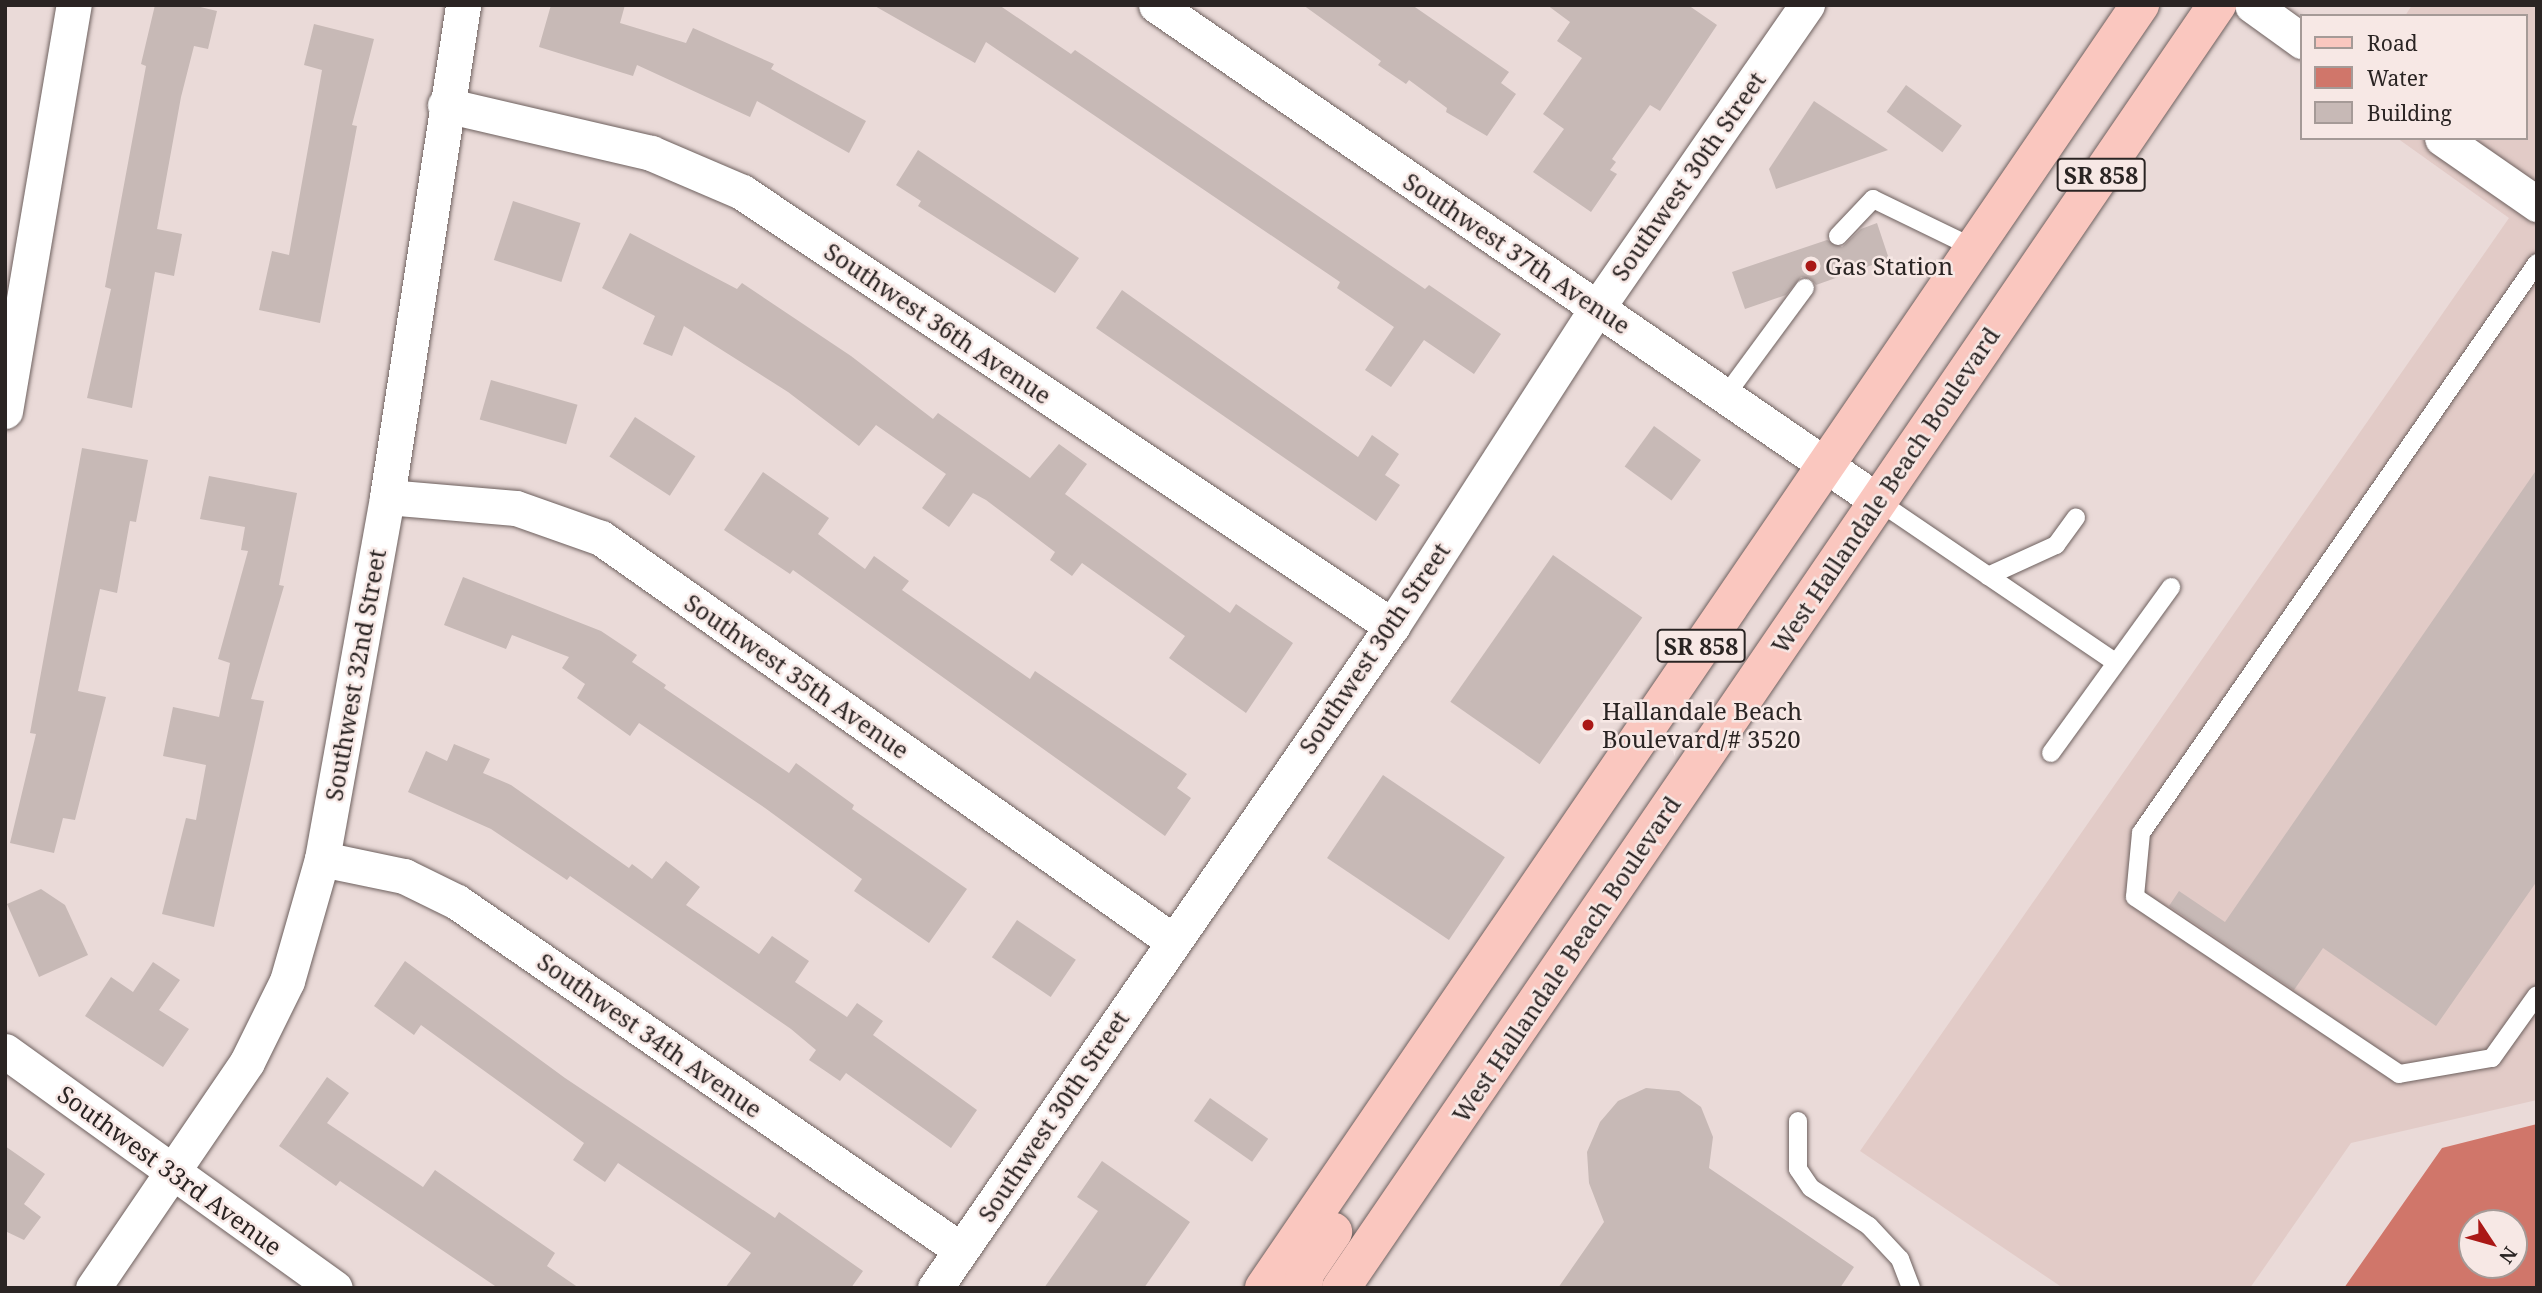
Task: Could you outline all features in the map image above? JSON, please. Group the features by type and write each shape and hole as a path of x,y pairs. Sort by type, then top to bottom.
{"main road":[{"name":"SR 858","path":"1264,1288 2140,5"},
{"name":"West Hallandale Beach Boulevard","path":"1341,1288 2217,5"},
{"path":"1303,1288 1305,1273 1432,1087 1446,1020"}],"street":[{"path":"5,411 74,5"},
{"name":"Southwest 32nd Street","path":"93,1288 247,1062 287,981 322,859 387,497 445,106 463,5"},
{"name":"Southwest 37th Avenue","path":"1156,5 1878,501"},
{"name":"Southwest 30th Street","path":"935,1288 1392,626 1597,308 1807,5"},
{"path":"2252,5 2300,40"},
{"name":"Southwest 36th Avenue","path":"445,106 651,153 742,192 1392,626"},
{"path":"2445,140 2537,204"},
{"name":"Southwest 35th Avenue","path":"387,497 516,508 601,538 1173,941"},
{"name":"Southwest 34th Avenue","path":"322,859 404,876 457,902 961,1250"},
{"name":"Southwest 33rd Avenue","path":"5,1051 170,1173 335,1288"}],"lane":[{"path":"1838,236 1873,199 1974,248"},
{"path":"2537,263 2141,833 2135,897 2399,1074 2492,1058 2537,995"},
{"path":"1726,395 1805,288"},
{"path":"1878,501 2115,662"},
{"path":"1988,576 2056,545 2076,517"},
{"path":"2051,753 2171,587"},
{"path":"1798,1121 1798,1169 1811,1188 1869,1226 1900,1259 1911,1288"}],"shaded area":[{"path":"2412,5 2537,5 2537,1100 2351,1143 2250,1288 2063,1288 1860,1151 2509,218 2400,140 2528,140 2528,14 2406,14"}],"water":[{"path":"2537,1124 2537,1288 2344,1288 2442,1148"}],"building":[{"path":"155,5 192,5 217,11 208,49 194,46 181,97 157,229 182,234 174,276 155,272 132,408 87,398 111,289 105,287 146,66 141,64"},
{"path":"551,5 625,5 620,23 686,43 693,28 774,64 771,69 866,121 849,153 757,101 750,117 637,65 633,76 539,47"},
{"path":"873,5 999,5 1071,54 1075,50 1425,289 1429,285 1501,334 1474,374 1424,340 1391,387 1365,370 1394,327 1337,288 1340,282 986,42 975,63"},
{"path":"1303,5 1412,5 1509,72 1501,83 1516,94 1487,136 1446,112 1447,108 1409,80 1406,84 1378,65 1381,61"},
{"path":"1547,5 1688,5 1717,25 1660,111 1650,105 1612,159 1616,162 1610,170 1617,174 1591,212 1533,172 1564,129 1543,114 1582,58 1557,41 1570,22"},
{"path":"314,24 374,39 352,125 357,126 320,323 259,310 272,251 289,255 322,70 304,65"},
{"path":"1906,85 1962,126 1942,152 1887,112"},
{"path":"1814,101 1888,150 1776,189 1769,169"},
{"path":"918,150 1079,258 1055,293 918,206 921,201 896,185"},
{"path":"513,201 581,223 561,282 494,260"},
{"name":"Gas Station","path":"1877,223 1889,259 1816,285 1811,279 1801,277 1786,295 1745,309 1732,272 1827,240 1842,247 1861,229"},
{"path":"630,233 737,289 742,283 851,356 933,419 938,413 1030,478 1059,444 1087,464 1065,494 1230,613 1236,604 1293,643 1246,713 1169,658 1185,636 1082,563 1072,576 1050,560 1055,552 986,500 973,493 949,527 922,508 946,474 876,425 859,446 788,392 684,326 672,356 643,344 655,316 602,288"},
{"path":"1122,290 1358,457 1372,435 1399,454 1385,475 1400,485 1376,521 1096,328"},
{"path":"491,380 578,405 566,444 480,419"},
{"path":"635,417 695,456 670,496 609,456"},
{"path":"1654,426 1701,460 1672,501 1625,466"},
{"path":"82,448 148,460 136,522 130,521 117,593 100,589 78,691 106,697 75,820 63,818 54,853 10,843 36,734 30,733"},
{"path":"2537,469 2537,881 2436,1026 2323,948 2294,990 2169,906 2179,891 2225,922"},
{"path":"763,472 829,518 818,534 865,569 874,556 909,581 902,590 1030,679 1035,671 1187,774 1177,788 1191,798 1165,836 793,570 790,574 724,530"},
{"path":"209,476 297,493 279,585 284,586 251,699 264,701 214,927 162,914 186,818 196,820 206,765 163,756 173,707 219,717 230,663 218,659 248,551 241,550 245,527 200,519"},
{"path":"1553,555 1642,618 1540,764 1450,702"},
{"path":"463,577 601,631 637,655 632,662 666,685 664,688 789,773 796,763 854,805 852,809 967,889 929,943 854,891 862,879 765,808 639,723 630,736 577,698 585,684 562,668 569,657 512,635 506,649 444,625"},
{"path":"454,744 490,759 483,773 511,785 629,868 632,864 652,879 666,861 700,887 686,905 759,954 772,936 809,961 795,982 847,1017 857,1003 883,1021 873,1035 977,1110 951,1148 846,1073 840,1081 809,1060 816,1050 791,1029 570,876 567,880 491,829 408,792 426,751 447,761"},
{"path":"1383,775 1505,857 1449,940 1327,858"},
{"path":"41,889 65,905 88,955 39,977 7,904"},
{"path":"1017,920 1076,960 1051,997 992,957"},
{"path":"405,961 565,1078 775,1218 779,1212 863,1271 851,1288 725,1288 751,1253 618,1163 605,1182 573,1160 584,1143 421,1025 414,1035 374,1006"},
{"path":"153,962 180,980 159,1010 189,1029 163,1067 85,1016 111,977 133,992"},
{"path":"327,1077 349,1093 327,1123 423,1187 435,1170 555,1253 547,1266 579,1288 498,1288 340,1181 336,1186 279,1146"},
{"path":"1646,1088 1679,1091 1701,1107 1713,1137 1709,1168 1854,1267 1840,1288 1558,1288 1604,1222 1589,1183 1587,1152 1600,1122 1618,1101"},
{"path":"1210,1098 1268,1139 1252,1162 1194,1121"},
{"path":"5,1146 45,1174 24,1204 41,1217 24,1240 5,1231"},
{"path":"1102,1161 1190,1222 1144,1288 1044,1288 1098,1211 1077,1197"}],"place":[{"name":"Gas Station","path":"1811,266"},
{"name":"Hallandale Beach Boulevard/# 3520","path":"1588,725"}]}
